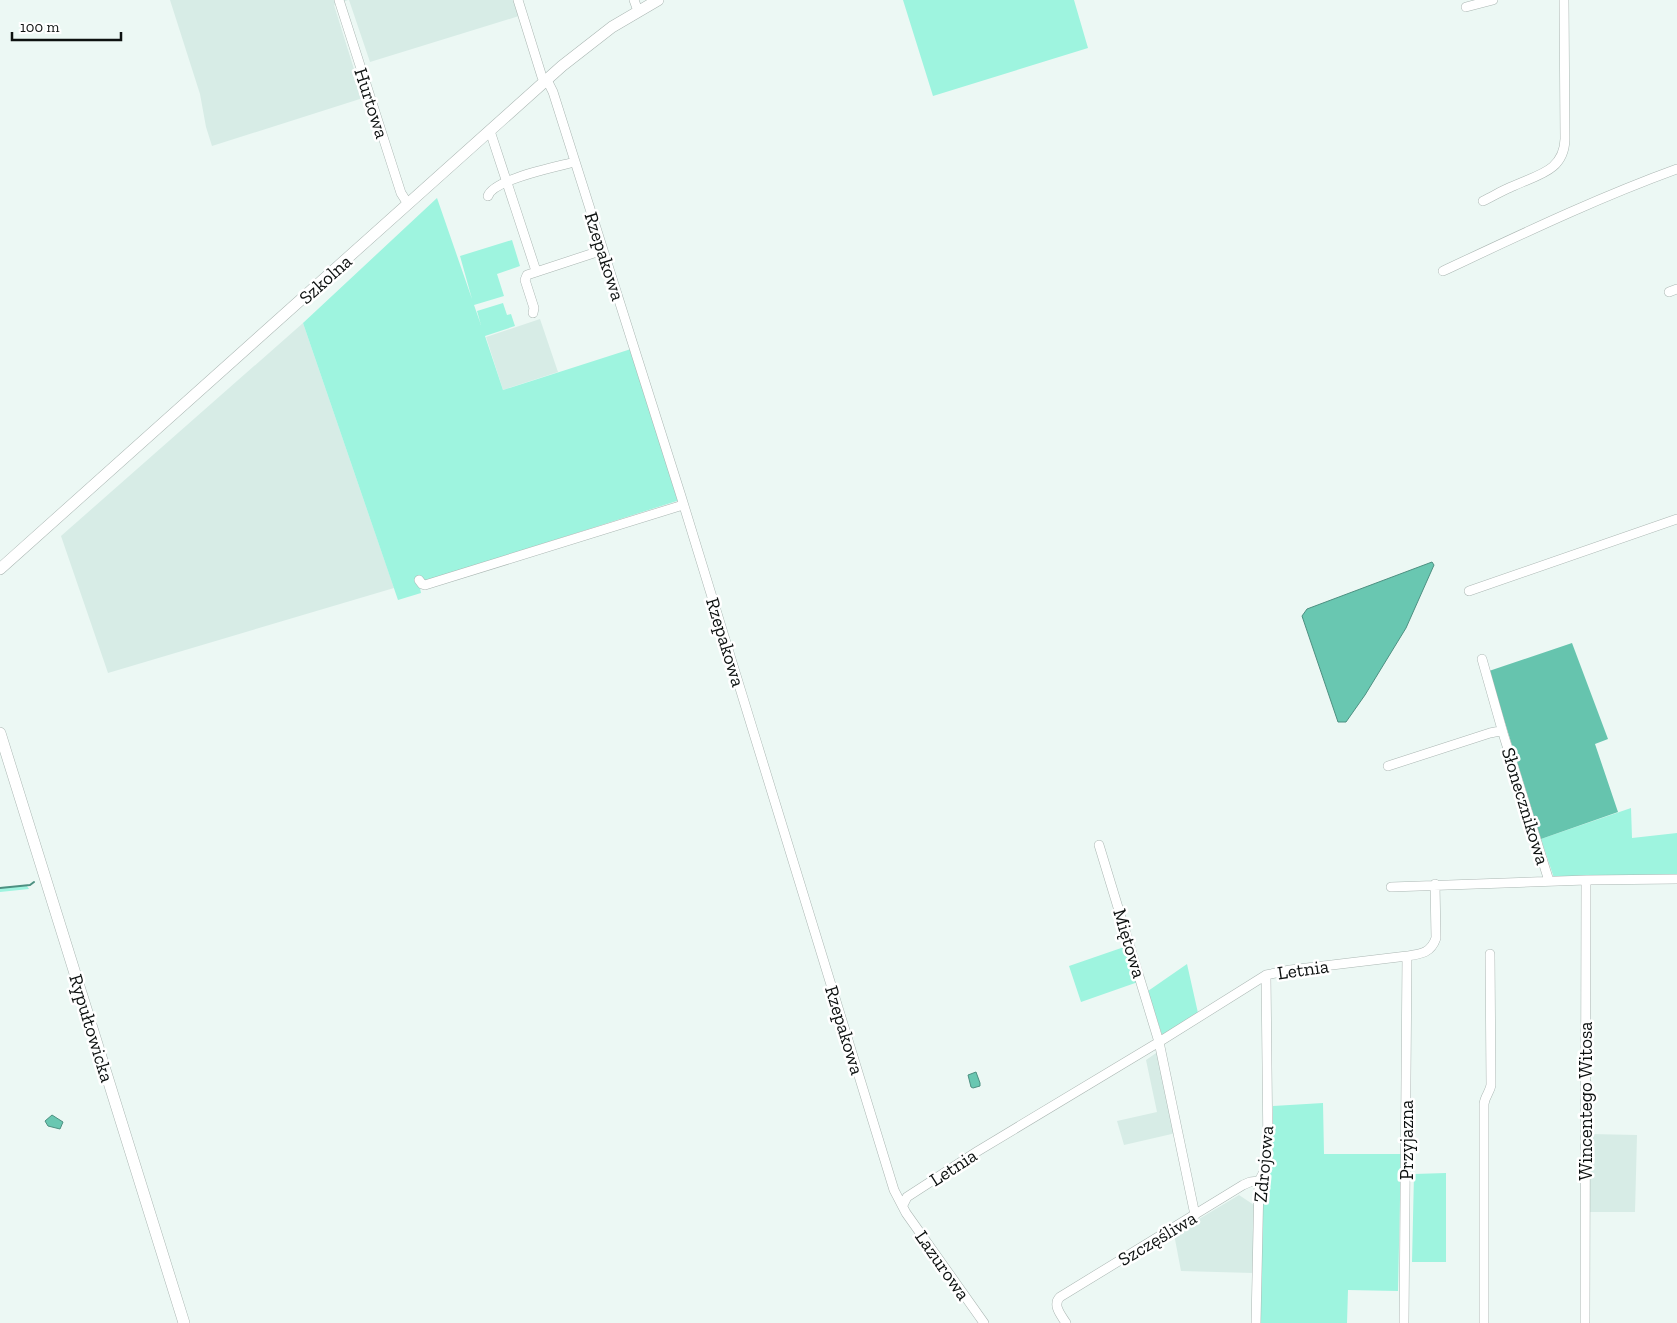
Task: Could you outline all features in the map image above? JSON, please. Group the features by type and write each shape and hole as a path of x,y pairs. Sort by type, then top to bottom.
{"street":[{"name":"Hurtowa","path":"339,0 401,193 408,204"},
{"name":"Rzepakowa","path":"518,0 542,77 549,84 553,92 683,505 894,1190 903,1205"},
{"name":"Szkolna","path":"0,569 545,81 636,6 658,0"},
{"path":"1466,6 1493,0"},
{"path":"1483,201 1553,168 1561,159 1565,139 1564,0"},
{"path":"490,131 536,271"},
{"path":"488,196 490,191 506,182 575,162"},
{"path":"1443,270 1635,184 1677,169"},
{"path":"533,313 534,308 525,277 527,275 603,250"},
{"path":"419,580 425,585 683,505"},
{"path":"1469,591 1677,519"},
{"path":"1482,659 1503,733"},
{"name":"Słonecznikowa","path":"1388,766 1490,733 1500,731 1503,733 1549,881"},
{"name":"Rypułtowicka","path":"0,733 184,1323"},
{"name":"Miętowa","path":"1099,845 1159,1042 1195,1215"},
{"path":"1391,887 1435,884 1677,879"},
{"name":"Wincentego Witosa","path":"1585,1323 1586,880"},
{"name":"Letnia","path":"903,1205 906,1197 978,1151 1266,975 1290,970 1426,952 1434,944 1436,938 1435,884"},
{"path":"1484,1323 1484,1104 1491,1085 1490,954"},
{"name":"Przyjazna","path":"1404,1323 1407,956"},
{"name":"Zdrojowa","path":"1256,1323 1259,1180 1266,1168 1268,1156 1266,975"},
{"name":"Szczęśliwa","path":"1066,1323 1056,1305 1057,1300 1066,1293 1243,1186 1259,1180"},
{"name":"Lazurowa","path":"903,1205 906,1213 984,1323"}],"shaded area":[{"path":"170,0 348,0 334,5 363,98 212,146 206,127 200,94"},
{"path":"349,0 514,0 519,16 370,62"},
{"path":"903,0 1074,0 1088,48 933,96"},
{"path":"437,198 472,299 460,256 512,240 520,266 497,274 504,296 474,305 481,325 477,311 503,303 507,315 511,314 515,326 485,336 503,390 631,349 680,500 419,583 421,593 398,600 303,323"},
{"path":"540,319 558,372 503,390 486,337"},
{"path":"303,323 394,588 108,673 61,536"},
{"path":"1432,562 1434,565 1406,628 1346,722 1338,722 1302,616 1307,609"},
{"path":"1572,643 1608,739 1595,744 1618,812 1541,839 1489,671"},
{"path":"1631,808 1632,838 1677,833 1677,875 1554,878 1541,839"},
{"path":"27,886 29,889 0,892 0,887"},
{"path":"1127,946 1138,982 1081,1002 1069,966"},
{"path":"1187,964 1198,1013 1162,1035 1148,991"},
{"path":"1159,1051 1176,1133 1124,1145 1117,1121 1157,1112 1146,1060"},
{"path":"976,1072 980,1086 973,1088 971,1087 968,1075"},
{"path":"1323,1103 1324,1154 1401,1154 1398,1291 1348,1290 1347,1323 1259,1323 1261,1214 1263,1186 1273,1166 1273,1106"},
{"path":"52,1115 63,1122 60,1129 48,1126 45,1121"},
{"path":"1590,1134 1637,1135 1635,1212 1590,1212"},
{"path":"1446,1173 1446,1262 1412,1262 1414,1174"},
{"path":"1239,1195 1254,1205 1253,1273 1181,1271 1174,1234"}],"waterway":[{"path":"0,888 30,885 34,882"}]}
